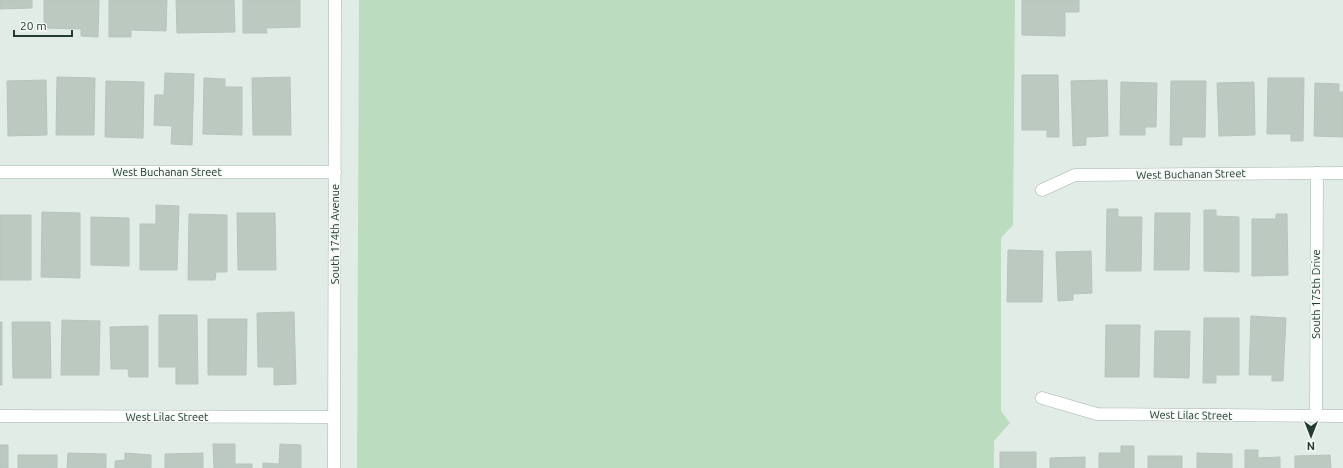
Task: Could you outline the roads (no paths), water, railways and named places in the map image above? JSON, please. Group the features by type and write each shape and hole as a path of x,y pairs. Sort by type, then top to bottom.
{"street":[{"name":"South 174th Avenue","path":"334,468 335,0"},
{"name":"West Buchanan Street","path":"0,172 335,172"},
{"name":"South 175th Drive","path":"1316,416 1317,173"},
{"name":"West Buchanan Street","path":"1042,190 1075,175 1343,173"},
{"name":"West Lilac Street","path":"1042,398 1097,414 1343,416"},
{"name":"West Lilac Street","path":"0,416 334,417"}]}
